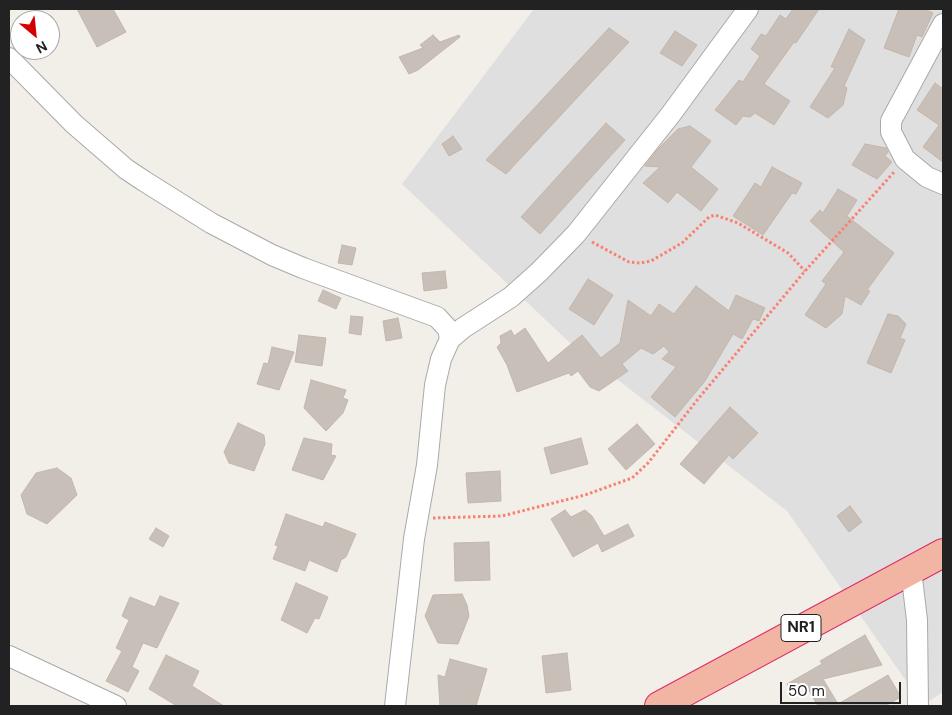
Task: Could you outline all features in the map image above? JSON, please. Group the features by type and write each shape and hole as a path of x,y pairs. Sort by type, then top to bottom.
{"highway":[{"name":"NR1","path":"659,706 943,553"}],"street":[{"path":"450,339 511,297 539,272 576,234 671,114 748,9"},
{"path":"943,24 891,121 891,132 905,159 927,178 943,184"},
{"path":"9,58 74,124 126,169 211,223 272,255 303,268 437,317 448,329 450,339 437,373 427,465 417,518 395,706"},
{"path":"911,570 917,620 918,706"},
{"path":"9,656 116,706"}],"path":[{"path":"417,518 502,516 585,495 632,478 648,464 698,399 805,271 879,192 905,159"},
{"path":"576,234 629,262 640,264 662,256 675,248 709,217 715,215 738,223 788,253 805,271"}],"shaded area":[{"path":"534,9 943,9 943,692 923,705 787,511 569,342 402,184"}],"building":[{"path":"77,9 113,9 126,32 97,47"},
{"path":"793,9 819,9 796,43 794,42 764,84 790,101 774,125 755,113 750,117 743,116 736,125 715,110 739,80 743,82 760,56 751,49 761,34 766,36 780,15 786,19"},
{"path":"899,9 924,9 933,13 922,37 917,35 909,57 884,48"},
{"path":"609,28 629,42 506,174 486,160"},
{"path":"849,29 865,40 844,86 847,88 843,105 828,118 810,107 835,68 831,67"},
{"path":"675,31 697,45 682,66 660,53"},
{"path":"433,35 440,42 459,35 460,37 418,70 409,74 399,57 423,48 420,45"},
{"path":"935,83 943,89 943,162 923,147 939,125 917,110"},
{"path":"606,123 625,140 540,234 521,217"},
{"path":"690,126 711,141 691,167 718,189 701,211 677,192 668,203 643,183 660,167 645,166 658,149 678,129"},
{"path":"453,136 462,149 449,156 442,144"},
{"path":"865,144 886,148 888,152 885,156 892,162 877,179 852,165"},
{"path":"772,167 802,183 796,194 792,193 763,235 733,216 755,183 761,187"},
{"path":"838,189 857,200 847,216 894,253 867,290 870,291 861,305 845,296 842,314 826,328 805,315 826,284 822,281 844,252 810,221 820,210 823,213"},
{"path":"342,245 356,248 352,265 338,263"},
{"path":"445,271 447,288 424,291 422,273"},
{"path":"588,279 613,295 594,325 569,309"},
{"path":"696,286 729,311 736,295 765,308 759,321 753,319 742,339 733,334 705,381 675,417 651,397 676,367 662,359 669,352 664,346 653,354 641,348 622,364 628,371 599,391 590,387 578,371 571,376 569,373 517,392 507,365 497,347 501,343 500,336 511,330 514,336 525,328 548,363 582,335 601,358 620,343 628,300 651,316 659,304 674,314"},
{"path":"323,290 341,298 336,309 318,301"},
{"path":"888,314 898,316 906,324 900,338 905,340 891,373 867,363"},
{"path":"351,316 363,317 361,335 349,333"},
{"path":"398,318 402,338 386,341 383,321"},
{"path":"299,335 326,338 322,366 295,362"},
{"path":"272,347 294,352 279,390 257,384 264,363 268,364"},
{"path":"311,380 346,390 343,398 348,400 343,413 326,431 304,408"},
{"path":"730,407 758,433 733,459 729,455 704,484 680,464"},
{"path":"238,423 264,435 265,444 254,471 229,463 224,452"},
{"path":"637,424 655,444 626,470 608,449"},
{"path":"304,438 332,444 331,455 336,456 323,480 292,470"},
{"path":"581,438 588,464 551,474 544,448"},
{"path":"57,468 71,478 77,495 47,524 27,514 21,495 36,473"},
{"path":"500,471 501,501 468,503 466,473"},
{"path":"850,506 862,522 849,532 837,516"},
{"path":"565,510 571,517 585,510 592,516 604,536 628,524 634,536 602,552 598,543 573,557 551,519"},
{"path":"286,514 323,527 325,522 356,534 346,557 341,560 337,572 309,560 305,571 273,559 278,546 275,545"},
{"path":"156,528 169,536 163,547 149,539"},
{"path":"489,542 490,580 455,581 454,543"},
{"path":"296,583 328,597 319,619 315,618 307,633 281,620"},
{"path":"462,594 469,616 458,644 438,643 425,616 433,595"},
{"path":"160,596 179,603 157,648 143,643 132,667 139,671 128,692 106,681 122,651 116,648 129,620 122,616 130,597 155,607"},
{"path":"865,635 882,665 823,679 838,704 888,675 901,697 885,706 818,706 805,684 789,687 787,684 822,664 820,661"},
{"path":"567,653 571,690 546,693 542,656"},
{"path":"166,655 199,671 192,686 224,706 177,706 149,689"},
{"path":"450,659 487,669 476,706 440,706 438,675 445,677"}]}
